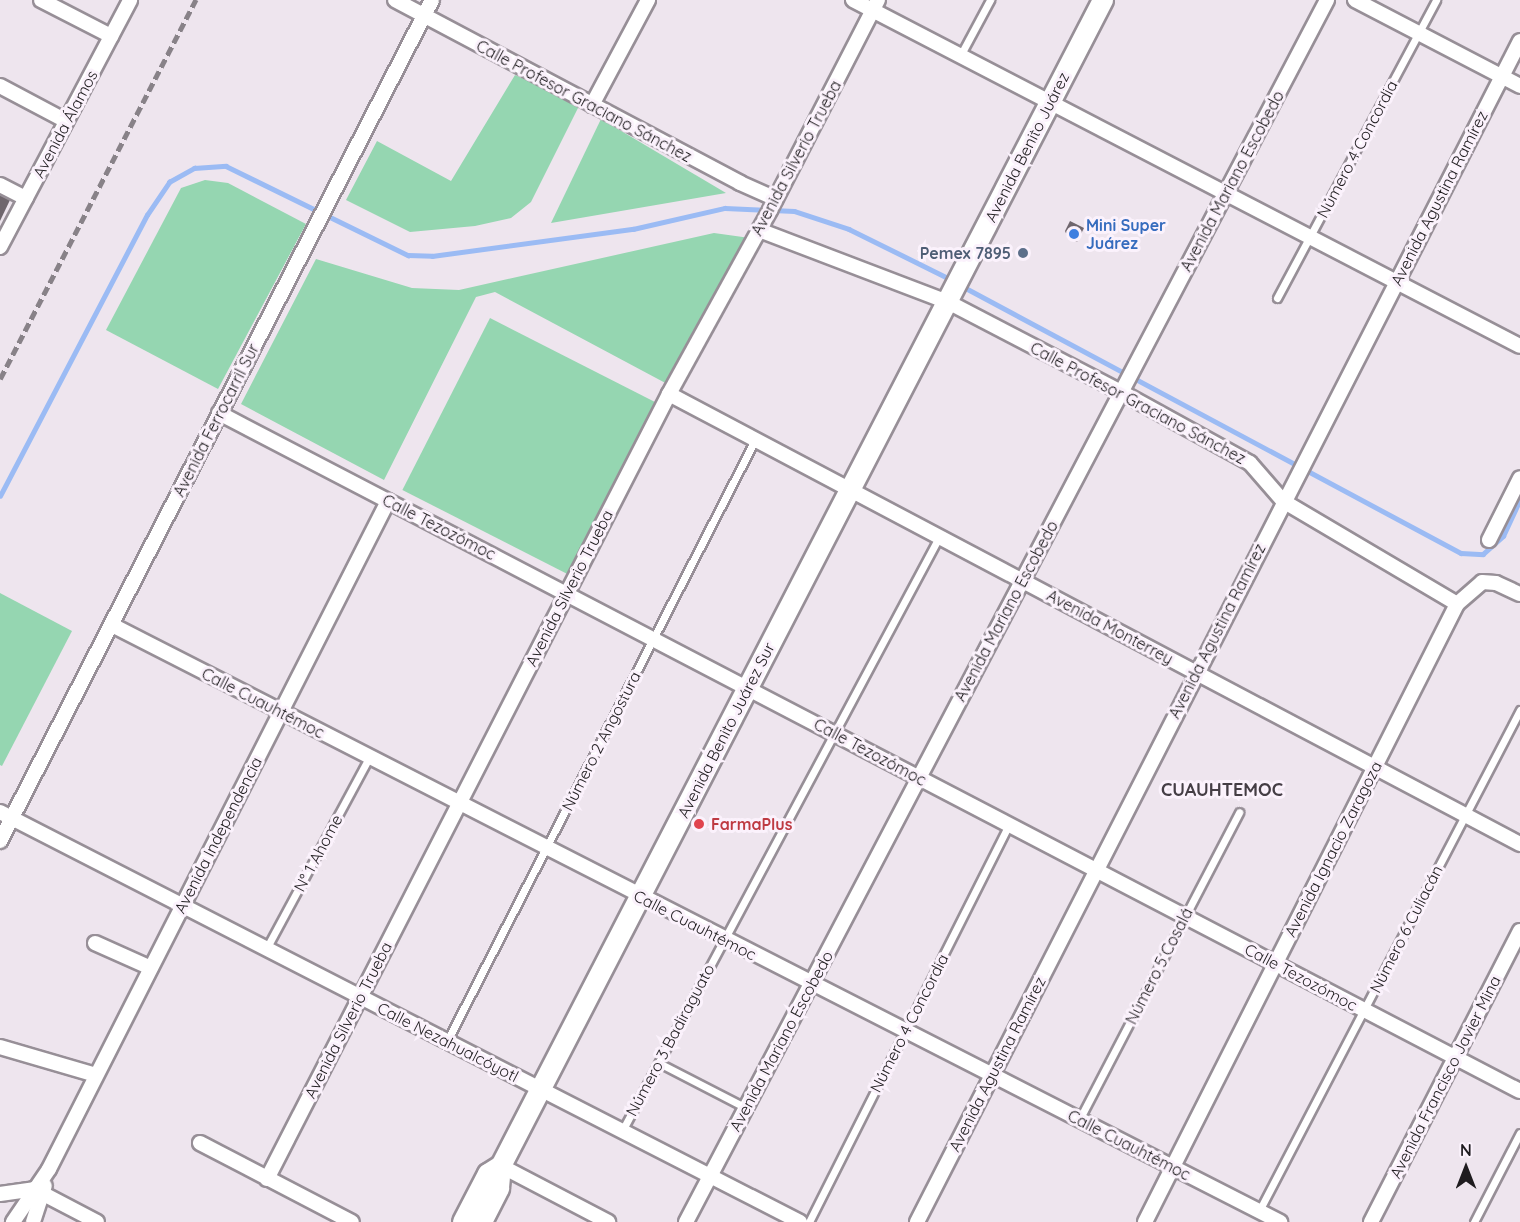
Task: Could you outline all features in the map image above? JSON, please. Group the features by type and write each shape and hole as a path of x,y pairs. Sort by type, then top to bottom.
{"street":[{"path":"41,0 111,36"},
{"name":"Avenida Álamos","path":"0,247 130,0"},
{"name":"Calle Profesor Graciano Sánchez","path":"394,0 776,199"},
{"name":"Avenida Ferrocarril Sur","path":"0,841 6,815 112,625 432,0"},
{"path":"592,105 648,0"},
{"path":"853,0 876,5 960,56 1520,346"},
{"name":"Avenida Benito Juárez","path":"950,298 1103,0"},
{"name":"Avenida Mariano Escobedo","path":"686,1222 1327,0"},
{"path":"1355,0 1520,86"},
{"name":"Avenida Silverio Trueba","path":"267,1179 669,394 776,199 876,5"},
{"name":"Avenida Agustina Ramírez","path":"917,1222 1285,495 1520,41"},
{"path":"0,86 66,121"},
{"path":"0,185 26,198"},
{"name":"Calle Profesor Graciano Sánchez","path":"759,230 950,298 1250,463 1285,495 1457,604"},
{"name":"Avenida Benito Juárez Sur","path":"501,1166 950,298"},
{"name":"Avenida Monterrey","path":"669,394 1520,844"},
{"name":"Calle Tezozómoc","path":"219,413 1520,1091"},
{"path":"1489,540 1520,478"},
{"name":"Avenida Independencia","path":"33,1222 39,1192 49,1169 388,501"},
{"path":"1457,604 1482,582 1496,583 1520,594"},
{"name":"Avenida Ignacio Zaragoza","path":"1144,1222 1457,604"},
{"name":"Calle Cuauhtémoc","path":"112,625 724,940 1280,1222"},
{"name":"Calle Nezahualcóyotl","path":"6,815 800,1222"},
{"name":"Avenida Francisco Javier Mina","path":"1371,1222 1520,931"},
{"path":"95,943 151,968"},
{"path":"0,1047 96,1076"},
{"path":"200,1143 352,1222"},
{"path":"463,1222 488,1174 501,1166"},
{"path":"482,1222 499,1188 501,1166"},
{"path":"501,1166 608,1222"},
{"path":"0,1194 39,1192 97,1222"},
{"name":"Avenida Independencia","path":"13,1222 39,1192"}],"lane":[{"path":"960,56 990,0"},
{"name":"Número 4 Concordia","path":"1277,298 1436,0"},
{"name":"Número 2 Angostura","path":"447,1041 755,440"},
{"name":"Número 3 Badiraguato","path":"622,1131 939,537"},
{"name":"Número 6 Culiacán","path":"1259,1212 1520,710"},
{"name":"N° 1 Ahome","path":"266,949 369,758"},
{"name":"Número 5 Cosalá","path":"1079,1120 1239,812"},
{"name":"Número 4 Concordia","path":"809,1222 1009,825"},
{"path":"658,1063 746,1108"},
{"path":"1474,1222 1520,1133"}],"green space":[{"path":"515,75 580,104 531,202 511,218 475,226 410,232 346,200 377,141 451,181"},
{"path":"601,119 726,193 551,223"},
{"path":"205,180 228,183 306,224 218,389 106,330 181,188"},
{"path":"714,233 757,239 671,386 495,292 476,297 384,480 241,404 316,259 412,288 459,290"},
{"path":"490,318 658,404 571,576 402,490"},
{"path":"0,593 72,631 2,766 0,765"}],"building":[{"path":"0,195 10,200 0,221"},
{"name":"Mini Super Juárez","path":"1070,221 1084,228 1077,242 1068,238 1065,231"}],"waterway":[{"path":"0,496 147,215 169,182 194,168 226,166 408,255 432,256 633,229 725,208 794,211 849,229 952,280"},
{"path":"962,286 1461,553 1483,554 1503,536 1520,500"}],"railway":[{"path":"0,379 196,0"}],"place":[{"name":"Mini Super Juárez","path":"1074,234"},
{"name":"Pemex 7895","path":"1023,253"},
{"name":"FarmaPlus","path":"699,824"}],"district":[{"name":"CUAUHTEMOC","path":"1222,790"}]}
